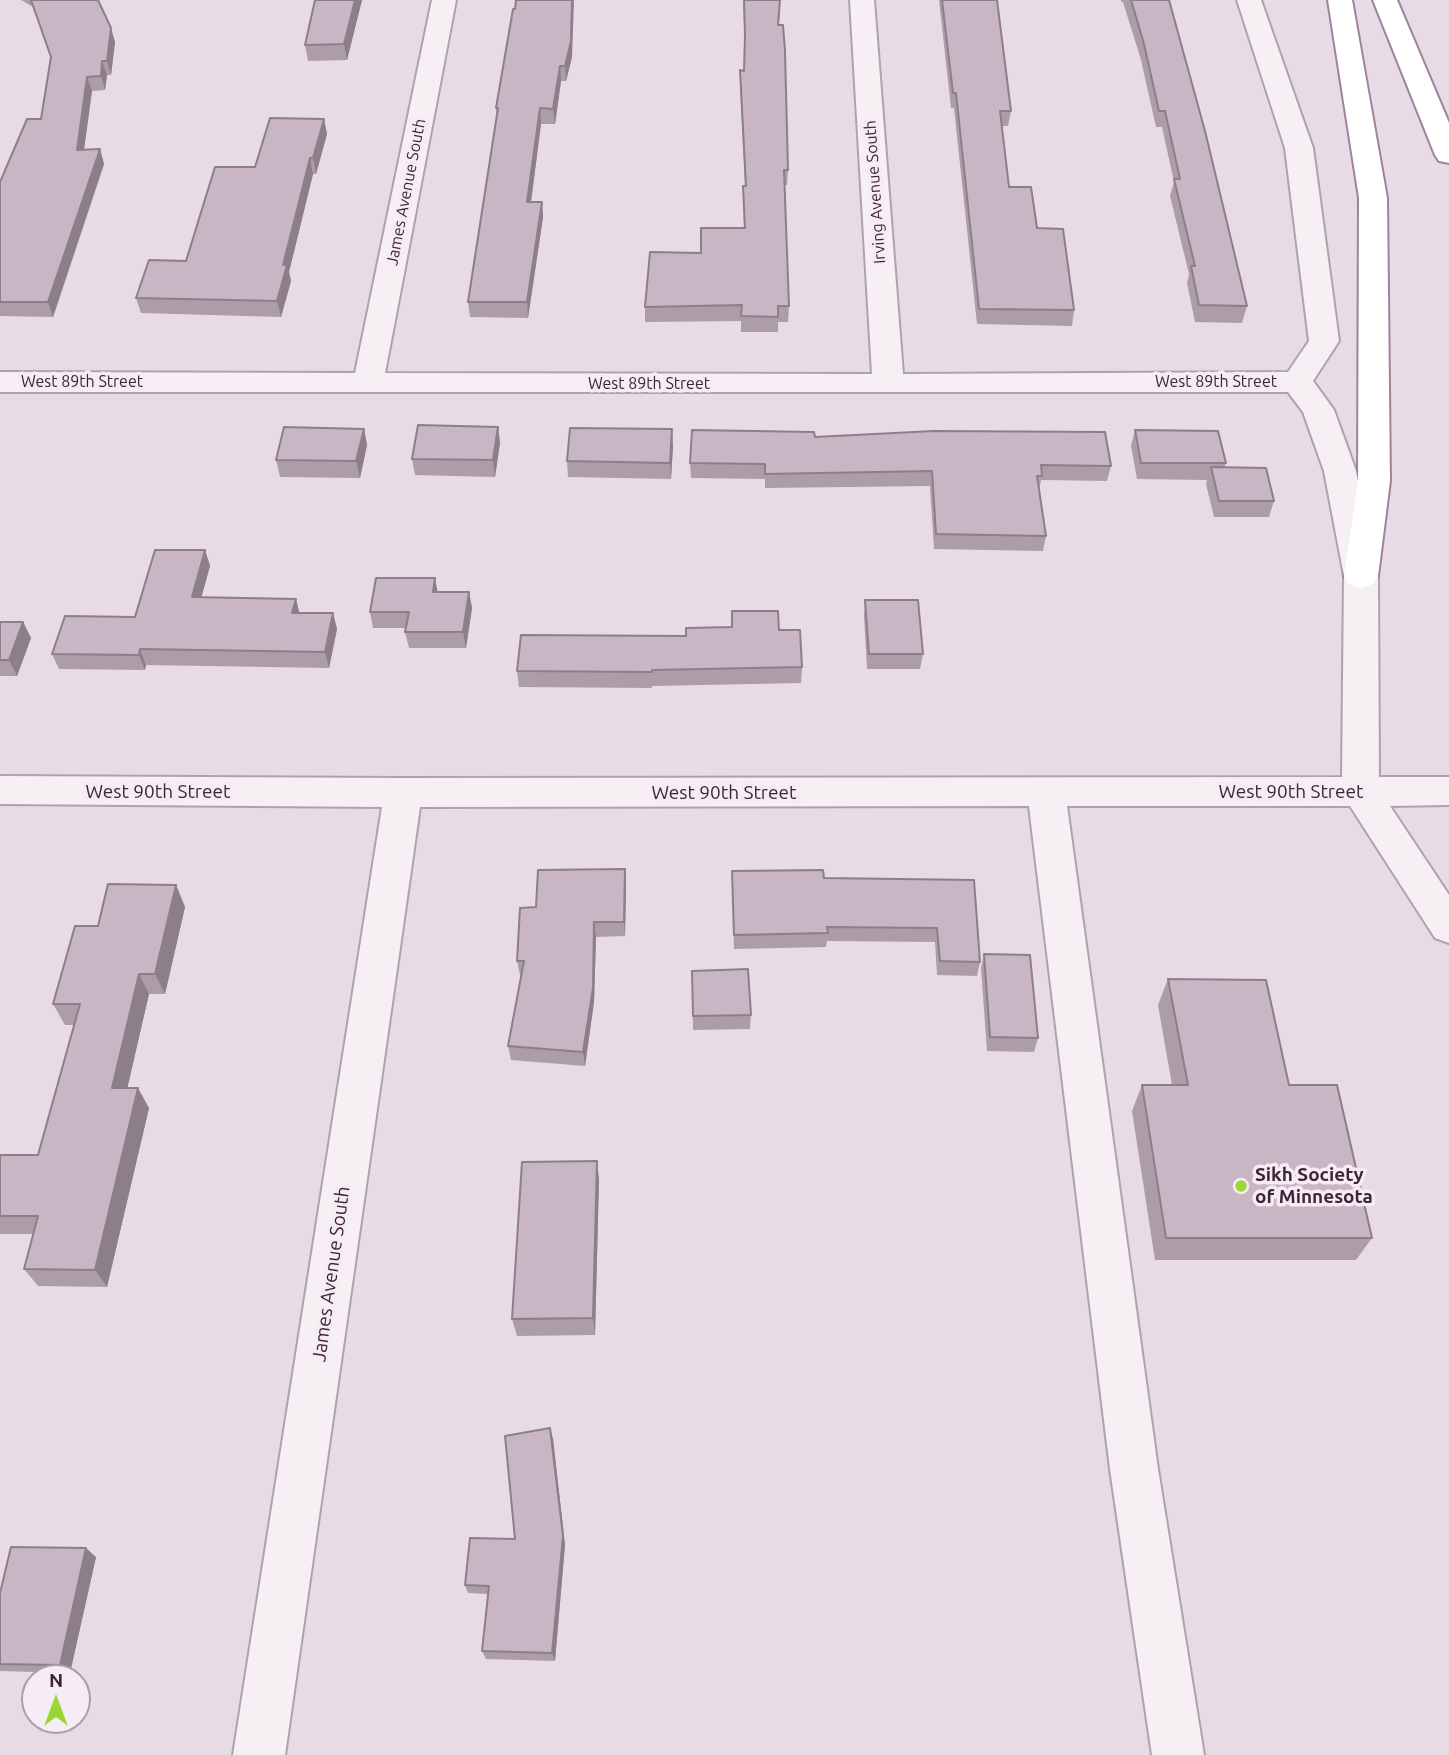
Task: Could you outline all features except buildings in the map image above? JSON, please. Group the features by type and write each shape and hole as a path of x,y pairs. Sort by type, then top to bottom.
{"highway":[{"path":"1340,0 1373,198 1374,481 1361,576"},
{"path":"1385,0 1449,155"}],"street":[{"name":"James Avenue South","path":"368,383 444,0"},
{"name":"Irving Avenue South","path":"862,0 888,384"},
{"path":"1248,0 1299,148 1324,341 1297,382 1318,410 1339,471 1361,576 1360,791 1449,927"},
{"name":"West 89th Street","path":"0,382 1297,382"},
{"name":"West 90th Street","path":"0,790 403,793 1449,791"},
{"path":"1046,792 1134,1469 1178,1755"},
{"name":"James Avenue South","path":"259,1755 403,793"}],"place":[{"name":"Sikh Society of Minnesota","path":"1241,1186"}]}
